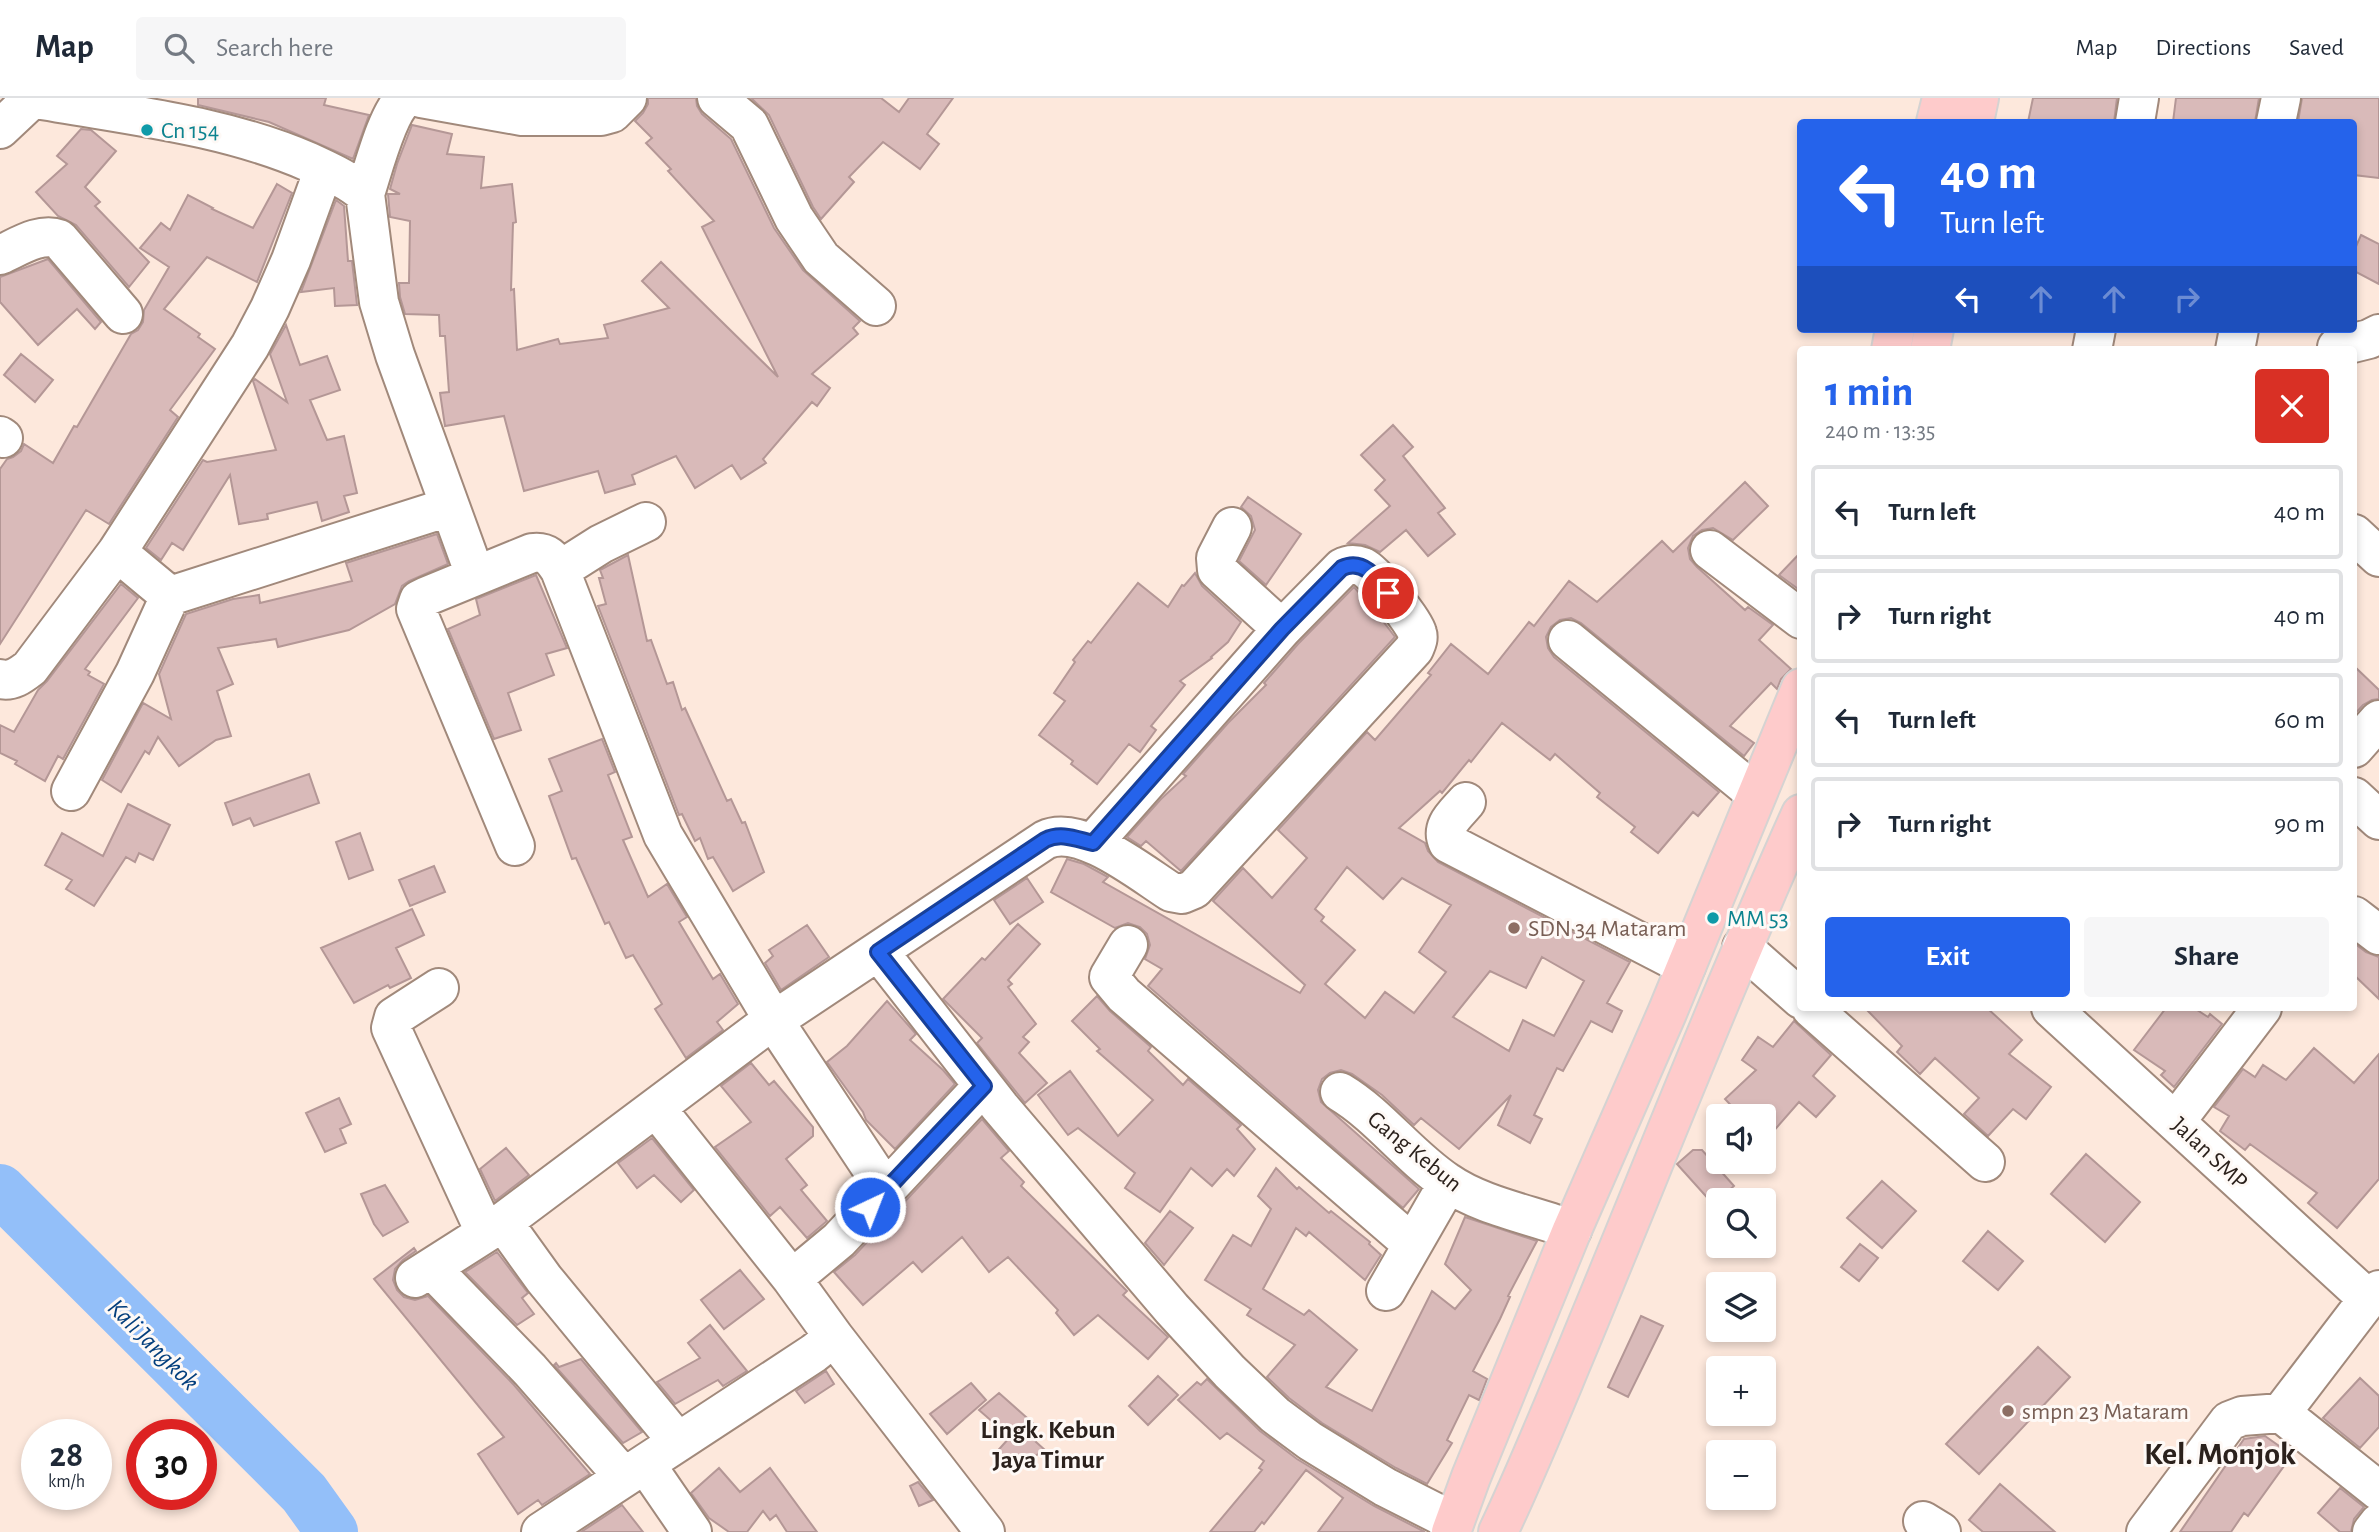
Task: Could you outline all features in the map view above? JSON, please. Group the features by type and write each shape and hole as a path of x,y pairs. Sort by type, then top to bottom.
{"main road":[{"path":"1937,119 1942,98"},
{"path":"1976,119 1979,98"},
{"path":"1453,1527 1573,1230 1797,697"},
{"path":"1498,1532 1526,1473 1618,1256 1742,947 1797,823"},
{"path":"1530,1335 1577,1348"}],"street":[{"path":"0,129 32,98 144,108 245,137 324,169 356,186 365,194"},
{"path":"405,98 398,103 390,120 365,194 379,302 395,355 475,575"},
{"path":"421,98 522,116 601,116 612,113 627,98"},
{"path":"717,98 749,125 793,218 821,258 876,306"},
{"path":"2136,119 2139,98"},
{"path":"2277,119 2281,98"},
{"path":"0,679 13,679 30,668 117,552 250,346 291,260 324,169"},
{"path":"0,255 37,239 59,239 123,314"},
{"path":"2341,346 2379,334"},
{"path":"71,791 135,673 170,596 449,507"},
{"path":"560,570 600,544 646,522"},
{"path":"1232,527 1216,558 1217,570 1282,629"},
{"path":"2357,537 2379,557"},
{"path":"1710,550 1797,616"},
{"path":"117,552 170,596"},
{"path":"514,846 416,609 419,600 537,552 550,556 560,570 663,835 774,1021 886,1190"},
{"path":"692,1532 634,1471 530,1370 423,1273 494,1227 774,1021 1053,836 1093,843 1171,892 1187,893 1411,654 1418,634 1376,577 1365,568 1355,565 1342,568 1282,629 1093,843"},
{"path":"1568,640 1756,794"},
{"path":"2357,745 2379,720"},
{"path":"2357,800 2379,820"},
{"path":"1466,802 1446,827 1444,835 1448,843 1686,966"},
{"path":"2357,918 2379,935"},
{"path":"1128,944 1109,977 1124,995 1411,1243"},
{"path":"1742,947 1797,995"},
{"path":"878,952 984,1086 1172,1309 1230,1372 1275,1415 1347,1465 1453,1527"},
{"path":"439,988 394,1017 391,1028 494,1227 544,1279 678,1442"},
{"path":"1814,1011 1985,1162"},
{"name":"Jalan SMP","path":"2054,1011 2374,1294"},
{"path":"2176,1121 2260,1011"},
{"path":"792,1279 839,1240 984,1086"},
{"name":"Gang Kebun","path":"1339,1092 1368,1113 1448,1183 1469,1195 1573,1230"},
{"path":"656,1108 792,1279 985,1532"},
{"path":"1386,1291 1411,1243 1448,1183"},
{"path":"2281,1413 2374,1294"},
{"path":"541,1532 814,1353 834,1337"},
{"path":"2146,1532 2230,1421 2242,1416 2281,1413 2379,1491"},
{"path":"2372,1532 2379,1523"}],"building":[{"path":"198,98 326,98 324,105 369,115 353,159 269,122 198,105"},
{"path":"648,98 696,98 702,114 731,139 774,228 803,270 860,321 853,328 858,334 812,374 830,388 817,406 812,402 763,459 766,463 741,479 732,465 695,488 676,456 632,475 635,484 605,493 598,471 524,491 504,416 445,426 440,393 449,392 445,336 440,336 439,315 405,314 400,297 399,283 409,283 410,221 390,217 388,194 400,194 390,189 397,164 412,125 452,134 447,154 484,157 481,188 512,184 516,222 513,223 511,290 514,289 517,350 558,339 560,344 608,338 604,325 669,308 642,281 661,262 778,377 702,227 714,221 668,171 671,169 646,143 652,138 635,121 643,113"},
{"path":"751,98 881,98 899,112 909,98 953,98 927,134 939,144 920,169 883,142 849,177 854,182 821,219 769,115"},
{"path":"2033,98 2117,98 2114,119 2029,119"},
{"path":"2176,98 2259,98 2256,119 2173,119"},
{"path":"2302,98 2379,98 2379,178 2357,175 2357,119 2298,119"},
{"path":"81,129 91,130 116,151 85,187 100,202 95,206 149,262 129,287 76,225 58,216 36,192 67,164 57,156"},
{"path":"277,184 292,193 257,282 207,257 164,309 200,334 198,337 215,349 170,410 178,417 109,524 86,510 0,644 0,469 7,459 21,451 24,444 53,463 131,334 138,330 143,322 144,310 169,267 140,248 161,223 170,230 188,195 253,228"},
{"path":"336,200 344,206 348,261 352,261 357,305 335,306 334,288 301,292"},
{"path":"2361,235 2379,244 2379,284 2357,273 2357,244"},
{"path":"48,259 101,322 95,329 77,309 38,345 0,302 0,277"},
{"path":"286,325 300,365 327,356 340,390 310,400 327,440 344,436 357,493 344,496 349,512 322,521 317,502 267,514 268,519 239,524 230,475 183,550 172,543 161,560 146,548 203,460 207,462 276,450 253,381 255,379 287,402 270,354"},
{"path":"21,354 53,380 35,402 4,375"},
{"path":"1393,425 1413,447 1403,456 1445,508 1438,513 1455,534 1428,556 1406,530 1380,552 1365,545 1348,543 1390,506 1375,490 1385,480 1361,455"},
{"path":"1745,482 1768,506 1733,540 1713,528 1702,530 1693,536 1688,548 1690,559 1745,610 1748,607 1773,625 1759,640 1791,669 1781,679 1777,689 1771,683 1730,726 1754,743 1744,756 1581,623 1571,618 1560,620 1551,627 1546,637 1548,648 1554,657 1719,792 1698,816 1693,812 1658,853 1631,832 1635,827 1597,797 1600,793 1555,754 1550,760 1502,723 1442,793 1440,791 1399,828 1425,843 1438,862 1630,962 1607,1003 1622,1011 1612,1032 1591,1021 1563,1071 1557,1068 1534,1115 1542,1119 1530,1143 1498,1125 1511,1095 1459,1149 1421,1118 1414,1125 1382,1095 1352,1074 1341,1070 1322,1079 1318,1090 1321,1102 1419,1189 1403,1208 1148,986 1162,969 1145,959 1150,945 1147,934 1140,927 1128,923 1115,928 1051,892 1067,859 1084,864 1108,877 1103,882 1300,993 1305,985 1213,901 1243,868 1272,898 1307,858 1278,830 1367,732 1375,740 1431,675 1428,673 1451,644 1488,674 1529,622 1534,626 1569,581 1597,602 1662,541 1673,552","holes":["1347,867 1383,899 1402,878 1451,905 1419,952 1446,972 1414,1013 1385,992 1365,1018 1325,984 1355,950 1321,921 1324,917 1315,909","1542,957 1584,981 1554,1036 1523,1020 1509,1051 1453,1017 1490,971 1526,988"]},
{"path":"1248,497 1301,534 1266,585 1239,561 1255,530 1251,516 1241,507"},
{"path":"437,534 448,564 409,581 402,586 395,604 349,630 278,647 276,639 218,648 233,684 217,691 231,736 216,740 179,766 158,737 149,754 145,751 121,792 102,780 143,703 171,719 159,674 186,614 233,599 259,595 260,603 352,581 346,563"},
{"path":"628,555 647,641 651,640 667,684 673,682 682,710 685,708 727,801 731,799 742,823 745,822 764,872 733,891 713,857 708,859 700,838 695,841 682,814 679,815 598,606 606,604 599,578 603,578 600,570"},
{"path":"1797,556 1797,588 1779,575"},
{"path":"1195,573 1202,586 1241,622 1228,642 1212,658 1180,681 1185,685 1151,726 1156,730 1140,752 1129,744 1097,784 1039,735 1065,701 1054,693 1075,662 1073,660 1088,641 1091,643 1138,583 1168,607 1182,585"},
{"path":"536,575 567,648 546,654 554,675 508,693 521,730 494,739 448,629 480,615 476,599"},
{"path":"121,584 138,598 85,669 90,672 88,675 104,684 63,759 58,756 45,781 15,764 17,761 0,753 0,725 14,732 38,690"},
{"path":"1354,587 1395,637 1181,871 1146,841 1141,846 1127,837 1186,776 1183,774 1266,685 1264,683 1298,644"},
{"path":"2357,669 2379,690 2379,699 2363,705 2357,712"},
{"path":"602,739 615,772 608,775 632,837 623,840 648,897 667,884 687,917 679,922 713,979 720,974 738,1004 717,1022 723,1030 686,1058 655,1009 662,1004 633,955 626,958 609,922 605,924 576,858 572,859 549,796 562,791 549,759"},
{"path":"309,774 319,803 254,826 250,818 233,825 225,803"},
{"path":"128,804 170,825 153,860 139,853 135,862 126,857 94,906 66,889 72,880 45,865 62,833 103,856"},
{"path":"360,833 373,870 349,879 336,842"},
{"path":"434,866 445,892 410,906 399,880"},
{"path":"1027,878 1043,902 1010,924 994,900"},
{"path":"412,909 424,935 396,948 411,978 390,988 388,985 354,1003 321,948"},
{"path":"1018,924 1040,944 1008,980 1012,984 1008,987 1036,1024 1023,1037 1029,1042 1019,1053 1047,1083 1025,1103 977,1043 982,1038 943,999 982,958 985,960"},
{"path":"807,925 829,957 781,990 765,963 773,956 769,950"},
{"path":"2357,945 2379,957 2379,999 2357,978"},
{"path":"1097,996 1151,1047 1148,1051 1183,1085 1188,1079 1241,1125 1237,1129 1255,1149 1234,1176 1227,1169 1212,1186 1191,1168 1160,1212 1125,1188 1135,1173 1078,1128 1068,1135 1038,1095 1070,1071 1118,1136 1153,1100 1097,1051 1100,1049 1072,1021"},
{"path":"887,1001 916,1034 910,1040 955,1084 895,1149 866,1120 827,1062 847,1046"},
{"path":"1868,1011 1990,1011 2022,1040 2009,1054 2051,1087 2026,1119 2013,1109 1988,1136 1964,1114 1979,1098 1935,1058 1920,1074 1897,1052 1902,1046"},
{"path":"2164,1011 2199,1011 2208,1017 2210,1014 2222,1024 2174,1087 2161,1075 2165,1071 2134,1050"},
{"path":"1794,1021 1831,1055 1813,1076 1835,1096 1816,1117 1799,1102 1776,1128 1776,1104 1730,1104 1725,1099 1756,1070 1742,1060 1758,1037 1773,1047"},
{"path":"2314,1048 2354,1083 2379,1054 2379,1179 2337,1228 2308,1203 2317,1193 2250,1144 2245,1150 2220,1131 2229,1116 2214,1107 2243,1069 2255,1077 2263,1065 2286,1080"},
{"path":"751,1063 769,1085 774,1081 813,1127 813,1136 786,1159 807,1185 801,1190 827,1221 807,1238 780,1207 770,1216 715,1147 751,1122 721,1086"},
{"path":"339,1098 351,1124 340,1129 346,1143 325,1152 306,1113"},
{"path":"982,1119 1009,1151 1001,1158 1024,1182 1021,1186 1127,1291 1123,1295 1168,1337 1148,1359 1098,1315 1074,1335 1056,1313 1058,1310 1008,1257 989,1272 962,1237 922,1272 913,1262 863,1305 834,1272 855,1255"},
{"path":"652,1138 694,1190 681,1202 654,1175 637,1188 618,1163"},
{"path":"506,1148 529,1175 495,1201 480,1169"},
{"path":"1693,1150 1702,1150 1706,1154 1706,1174 1723,1174 1734,1186 1706,1188 1706,1196 1677,1164"},
{"path":"2086,1154 2140,1202 2105,1242 2051,1194"},
{"path":"1276,1168 1297,1189 1299,1187 1329,1213 1331,1211 1370,1242 1381,1255 1365,1280 1309,1232 1306,1236 1296,1228 1263,1289 1304,1315 1309,1310 1357,1350 1326,1387 1372,1411 1432,1291 1455,1309 1471,1290 1445,1264 1465,1217 1537,1241 1473,1371 1487,1379 1479,1400 1469,1395 1447,1440 1452,1443 1427,1484 1322,1423 1289,1398 1267,1377 1295,1345 1247,1315 1251,1309 1205,1280 1233,1235 1251,1246 1271,1209 1258,1196"},
{"path":"1882,1181 1916,1211 1882,1248 1847,1218"},
{"path":"385,1185 408,1222 383,1236 374,1224 361,1194"},
{"path":"1170,1211 1193,1228 1164,1265 1145,1243"},
{"path":"1988,1231 2023,1261 1998,1290 1963,1261"},
{"path":"1860,1244 1878,1258 1859,1281 1841,1267"},
{"path":"414,1248 416,1251 395,1269 393,1280 397,1290 404,1297 415,1300 428,1296 514,1385 590,1474 542,1505 538,1500 518,1514 478,1454 504,1437 374,1279"},
{"path":"497,1252 528,1293 522,1298 534,1314 517,1325 465,1272"},
{"path":"740,1270 764,1299 724,1329 701,1300"},
{"path":"1641,1316 1663,1326 1628,1397 1608,1387"},
{"path":"710,1325 747,1371 723,1386 718,1380 675,1404 657,1382 700,1358 688,1343"},
{"name":"smpn 23 Mataram","path":"2038,1347 2070,1377 1979,1474 1946,1444"},
{"path":"581,1359 642,1432 623,1443 554,1365 556,1363 559,1367"},
{"path":"826,1371 834,1384 805,1403 796,1391"},
{"path":"1158,1376 1178,1395 1148,1425 1129,1406"},
{"path":"2360,1378 2379,1396 2379,1427 2360,1448 2323,1418"},
{"path":"1207,1379 1260,1431 1297,1459 1374,1506 1425,1532 1318,1532 1343,1498 1306,1470 1264,1524 1262,1522 1254,1532 1210,1532 1262,1470 1259,1468 1264,1461 1227,1433 1220,1439 1178,1400 1197,1382 1201,1385"},
{"path":"971,1383 986,1400 947,1434 930,1414"},
{"path":"999,1393 1034,1424 1026,1433 1046,1451 1006,1468 993,1456 1010,1437 979,1410"},
{"path":"2265,1436 2292,1455 2248,1516 2244,1513 2231,1532 2180,1532 2244,1439"},
{"path":"719,1468 740,1492 770,1468 817,1532 787,1532 776,1515 770,1520 763,1511 747,1532 729,1532 709,1518 691,1493"},
{"path":"918,1482 933,1500 919,1506 910,1486"},
{"name":"smpn 23 Mataram","path":"2000,1484 2055,1532 1983,1532 1969,1520"},
{"path":"2340,1488 2364,1507 2354,1519 2351,1532 2340,1532 2318,1513"},
{"path":"622,1505 643,1532 581,1532"}],"waterway":[{"name":"Kali Jangkok","path":"0,1190 304,1493 332,1532"}],"place":[{"name":"Cn 154","path":"147,130"},
{"name":"MM 53","path":"1713,918"},
{"name":"SDN 34 Mataram","path":"1514,928"},
{"name":"smpn 23 Mataram","path":"2008,1411"}],"district":[{"name":"Lingk. Kebun Jaya Timur","path":"1048,1444"},
{"name":"Kel. Monjok","path":"2220,1453"}],"route":[{"path":"870,1207 984,1086 878,952 1045,840 1053,836 1064,836 1093,843 1282,629 1342,568 1348,565 1365,568 1388,593"}]}
